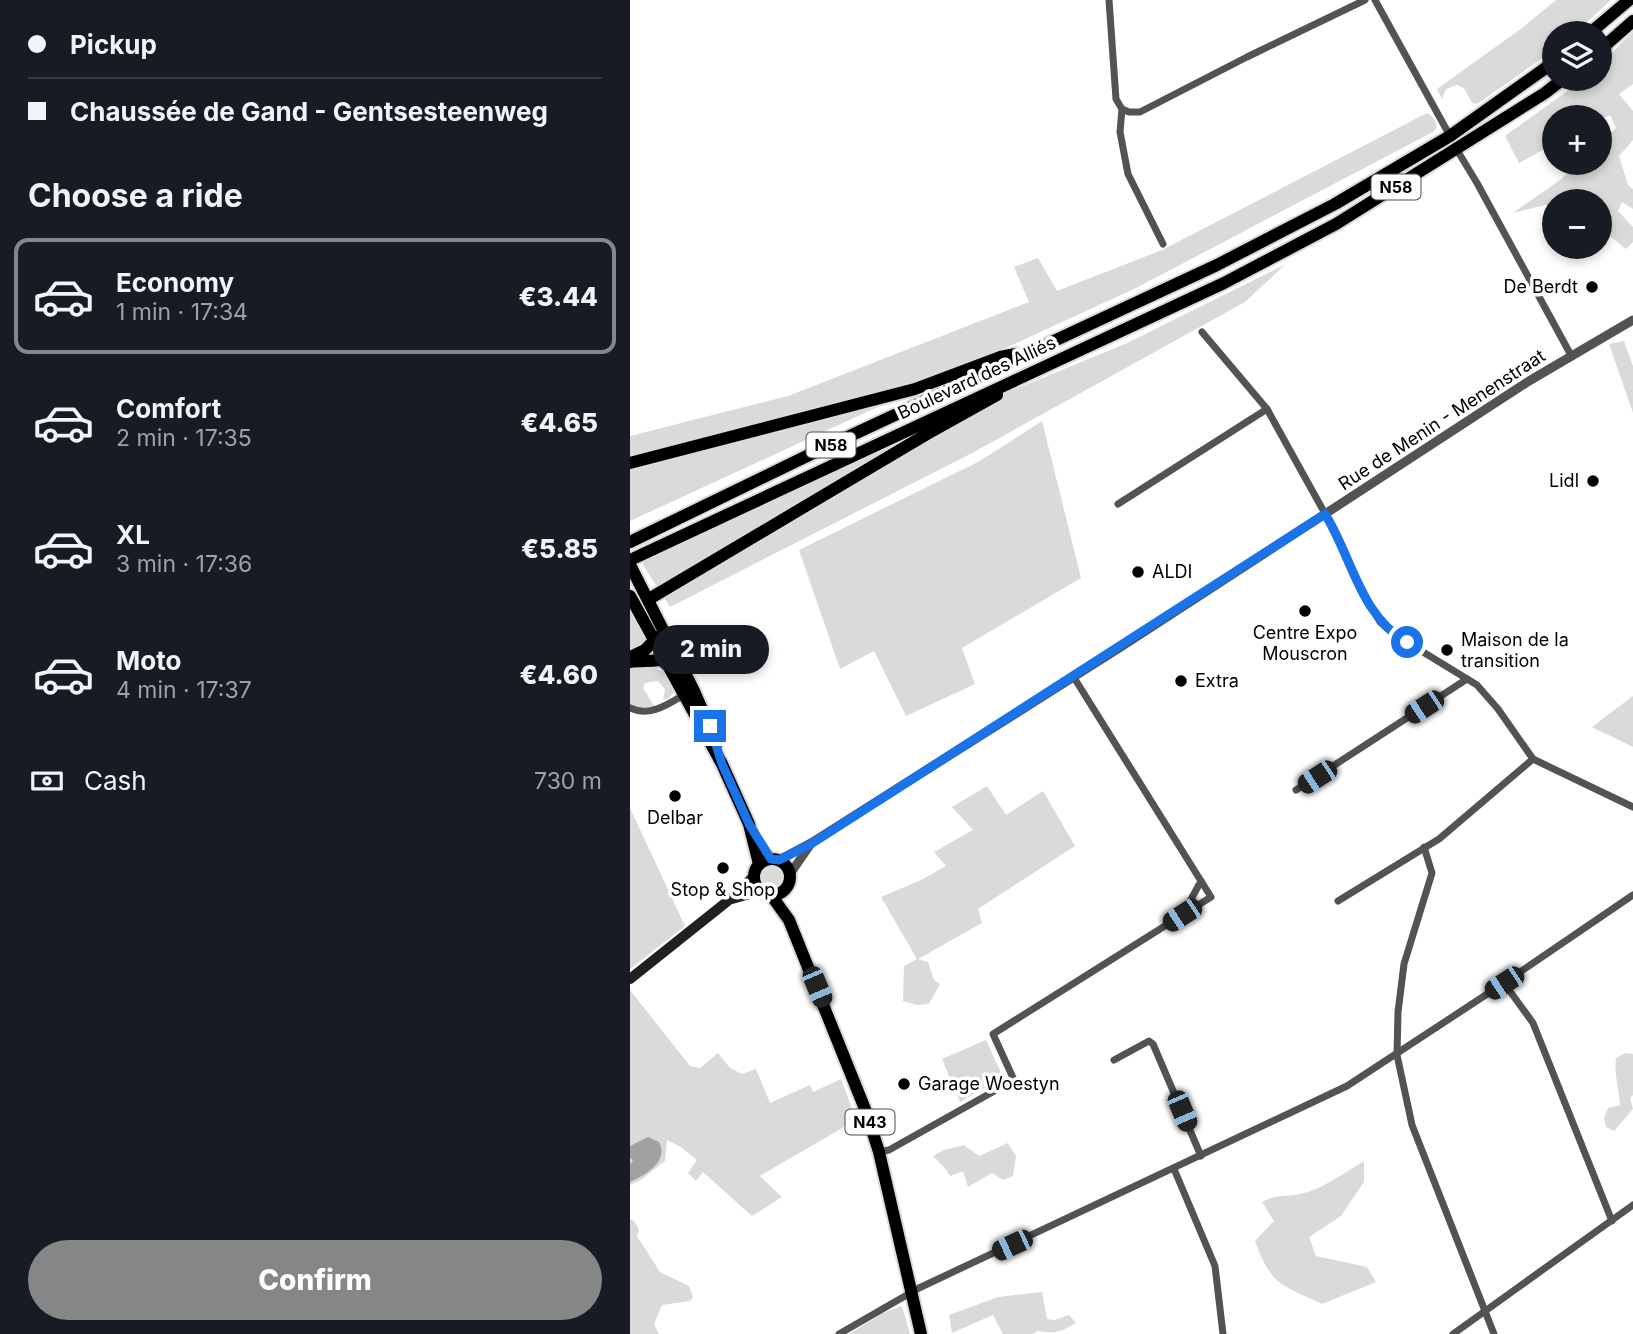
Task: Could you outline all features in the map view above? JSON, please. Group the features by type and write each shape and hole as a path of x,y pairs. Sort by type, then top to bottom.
{"main road":[{"path":"1604,21 1629,0"},
{"path":"1612,39 1633,21"},
{"name":"N58","path":"1450,136 1542,71"},
{"name":"N58","path":"1457,150 1548,91"},
{"name":"Boulevard des Alliés","path":"630,542 809,455 1202,272 1335,204 1450,136"},
{"name":"Boulevard des Alliés","path":"630,562 1224,283 1336,225 1457,150"},
{"name":"N58","path":"630,463 915,389 1000,357 1034,351"},
{"name":"N58","path":"637,595 986,403 1029,373"},
{"name":"N43","path":"630,562 637,595 655,642 663,659 688,692"},
{"name":"N43","path":"637,595 659,622 688,692 717,743 722,764 766,865"},
{"path":"630,659 655,642 659,622"},
{"path":"630,659 663,659"},
{"name":"N43","path":"789,920 788,880 784,863 766,865 754,882 789,920 854,1077 879,1152 921,1334"},
{"path":"630,979 729,900 766,865"},
{"path":"729,900 783,891 788,880"}],"street":[{"path":"1109,0 1116,99 1122,109 1129,112 1140,112 1365,0"},
{"path":"1375,0 1450,136"},
{"path":"1122,109 1120,132 1128,174 1163,244"},
{"path":"1457,150 1572,356"},
{"name":"Rue de Menin - Menenstraat","path":"766,865 811,844 1529,382 1633,320"},
{"path":"1202,332 1268,409 1380,622 1392,633 1477,685 1498,709 1533,759 1632,805"},
{"path":"1118,504 1268,409"},
{"path":"879,1152 889,1150 1014,1080 993,1034 1211,897 1073,676"},
{"path":"1296,790 1467,679"},
{"path":"630,708 640,712 652,711 688,692"},
{"path":"1338,901 1439,839 1533,759"},
{"name":"Rue de Menin - Menenstraat","path":"788,880 811,844"},
{"path":"1424,847 1433,873 1404,964 1398,1012 1397,1055 1412,1125 1494,1334"},
{"path":"1182,915 1201,881"},
{"path":"839,1334 910,1293 1347,1086 1633,895"},
{"path":"1504,983 1533,1023 1612,1221"},
{"path":"1114,1060 1149,1041 1153,1044 1201,1156"},
{"path":"1174,1169 1215,1266 1223,1334"},
{"path":"1453,1334 1633,1205"}],"shaded area":[{"path":"1556,0 1611,0 1588,21 1542,21 1542,58 1477,104 1472,103 1464,88 1457,85 1446,89 1442,99 1437,89"},
{"path":"1633,32 1633,84 1619,94 1633,111 1633,140 1619,156 1628,185 1633,189 1633,209 1622,202 1618,211 1633,227 1633,242 1626,249 1612,238 1612,189 1547,189 1566,175 1612,175 1612,132 1616,128 1612,119 1612,105 1548,105 1567,91 1612,91 1612,52"},
{"path":"1542,109 1542,151 1519,163 1505,136"},
{"path":"1427,113 1436,123 1436,129 1431,133 1136,288 630,521 630,436 788,396 1029,302 1014,267 1038,258 1057,291 1162,250"},
{"path":"1542,193 1542,206 1513,213"},
{"path":"1286,264 1245,302 974,452 670,607 645,568 640,555 818,470 1125,344"},
{"path":"1624,341 1633,366 1633,413 1609,344"},
{"path":"1042,421 1081,578 962,648 975,684 906,716 874,651 840,669 799,550 980,461"},
{"path":"630,608 646,642 630,650"},
{"path":"649,666 662,671 674,692 663,700 665,689 658,681 645,683 643,688 654,706 638,708 630,705 630,669"},
{"path":"1633,696 1633,747 1592,727"},
{"path":"987,786 1006,815 1043,791 1075,846 978,909 982,923 918,959 928,962 934,980 940,984 929,1004 917,1005 903,1001 904,966 917,959 881,897 946,866 934,852 973,830 952,807"},
{"path":"630,808 685,926 630,969"},
{"path":"768,867 776,867 782,877 776,887 768,887 762,881 762,873"},
{"path":"630,990 690,1066 700,1068 718,1053 730,1068 742,1074 756,1069 770,1103 810,1085 813,1092 841,1079 856,1120 760,1176 782,1197 752,1216 703,1172 696,1181 688,1173 697,1160 667,1140 665,1161 630,1185"},
{"path":"986,1040 1003,1077 960,1102 942,1059"},
{"path":"1625,1053 1633,1054 1633,1095 1630,1098 1633,1109 1614,1131 1606,1127 1604,1118 1608,1108 1620,1105 1616,1058"},
{"path":"648,1137 659,1142 661,1155 649,1171 630,1182 630,1165 633,1160 630,1158 630,1146"},
{"path":"1008,1143 1016,1156 1013,1176 1003,1180 992,1173 968,1187 963,1171 950,1176 933,1156 964,1145 979,1156"},
{"path":"1364,1161 1364,1182 1341,1216 1309,1237 1316,1256 1367,1267 1376,1282 1322,1304 1287,1287 1273,1276 1267,1267 1255,1241 1274,1221 1262,1202 1317,1188"},
{"path":"630,1219 634,1221 639,1230 637,1236 660,1272 689,1286 693,1297 690,1301 662,1305 654,1324 659,1334 630,1334"},
{"path":"1042,1292 1047,1319 1054,1320 1069,1315 1076,1323 1054,1332 1003,1334 993,1315 952,1333 949,1315 998,1297"},
{"path":"902,1306 910,1334 849,1334 883,1313"}],"place":[{"name":"De Berdt","path":"1592,287"},
{"name":"Lidl","path":"1593,481"},
{"name":"ALDI","path":"1138,572"},
{"name":"Centre Expo Mouscron","path":"1305,611"},
{"name":"Maison de la transition","path":"1447,650"},
{"name":"Extra","path":"1181,681"},
{"name":"Delbar","path":"675,796"},
{"name":"Stop & Shop","path":"723,868"},
{"name":"Garage Woestyn","path":"904,1084"}],"route":[{"path":"710,726 722,764 749,824 771,859 779,860 811,844 1325,514 1380,622 1407,642"}]}
